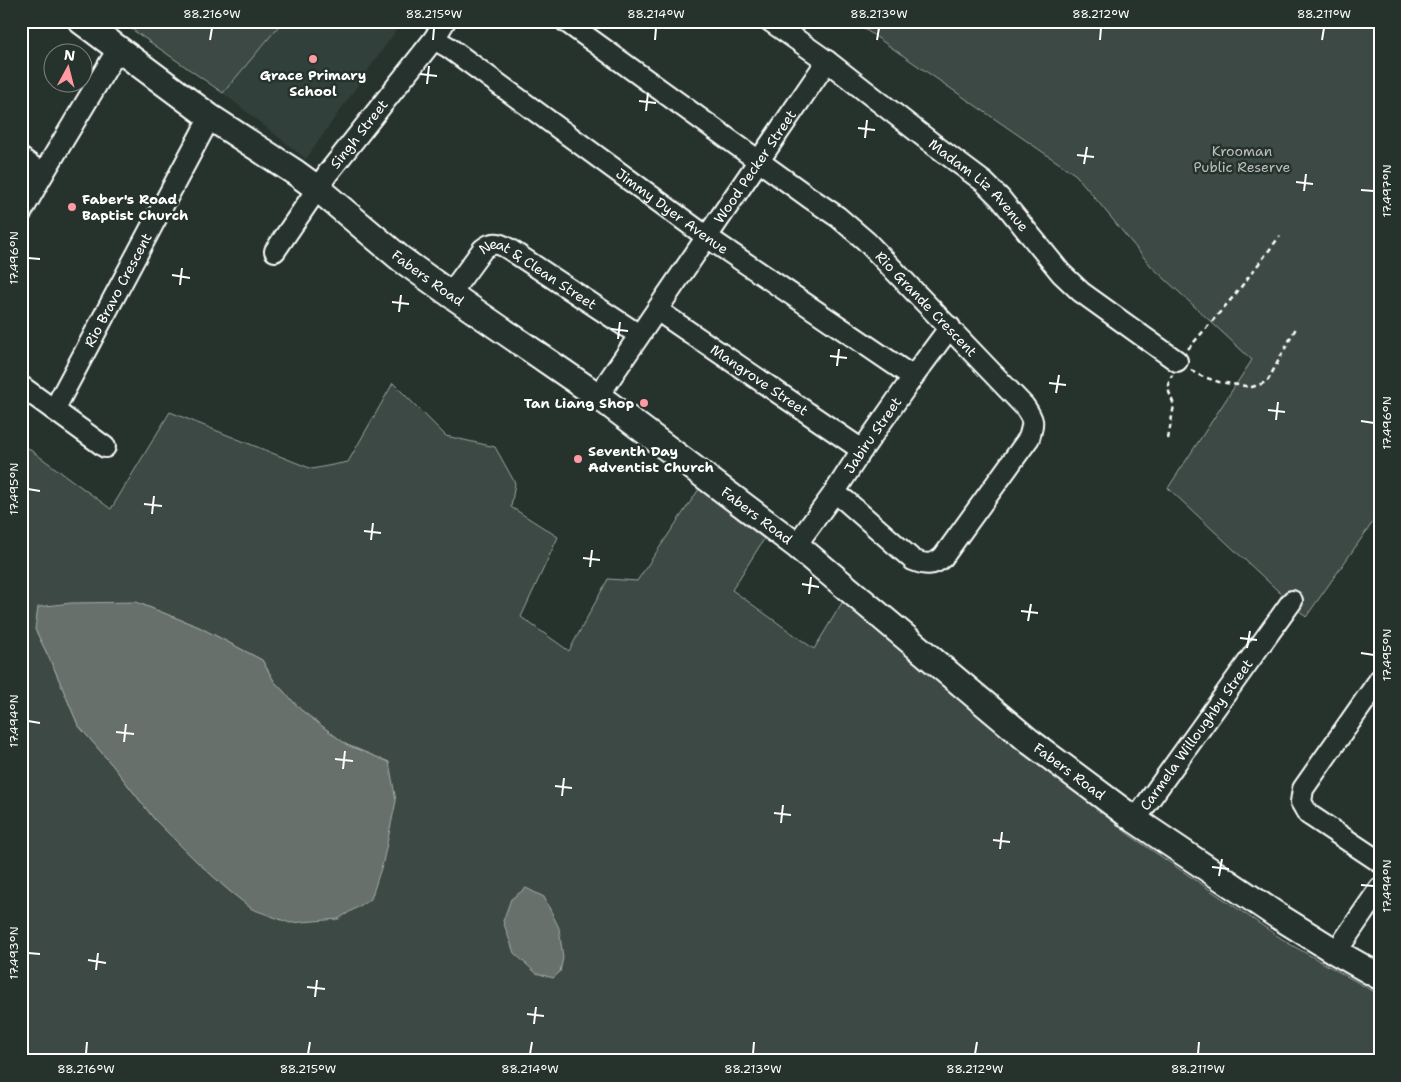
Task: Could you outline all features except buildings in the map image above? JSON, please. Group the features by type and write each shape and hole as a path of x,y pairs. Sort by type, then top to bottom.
{"main road":[{"name":"Fabers Road","path":"82,21 210,117 318,188 401,259 598,396 796,545 1029,742 1135,820 1278,916 1380,977"}],"street":[{"name":"Singh Street","path":"276,250 328,173 434,40 446,21"},
{"name":"Rio Grande Crescent","path":"566,21 838,217 866,240 1024,406 1034,423 1029,438 938,562 922,564 913,560 846,501 834,493"},
{"name":"Madam Liz Avenue","path":"770,21 827,61 984,182 1000,198 1061,273 1081,292 1177,361"},
{"name":"Jimmy Dyer Avenue","path":"434,40 448,47 707,237 913,377"},
{"path":"21,213 42,174 118,48"},
{"name":"Wood Pecker Street","path":"598,396 827,61"},
{"name":"Rio Bravo Crescent","path":"54,410 210,117"},
{"path":"21,158 42,174"},
{"name":"Neat & Clean Street","path":"450,294 482,249 489,244 496,244 509,249 639,335"},
{"name":"Mangrove Street","path":"657,310 862,450"},
{"name":"Jabiru Street","path":"796,545 950,327"},
{"path":"21,386 105,447"},
{"name":"Carmela Willoughby Street","path":"1135,820 1292,601"},
{"path":"1380,679 1303,789 1301,802 1308,814 1380,862"},
{"path":"1336,952 1380,888"}],"path":[{"path":"1168,439 1174,405 1169,392 1169,382 1177,361 1234,296 1280,236"},
{"path":"1177,361 1201,376 1219,382 1252,387 1267,382 1296,328"}],"shaded area":[{"name":"Grace Primary School","path":"283,21 393,21 399,26 306,159 223,93"},
{"path":"136,602 199,627 262,660 274,681 301,710 347,745 389,762 396,801 383,862 371,899 338,919 290,923 252,909 194,859 155,820 78,725 35,629 38,607 71,603"},
{"path":"526,888 544,897 559,928 563,958 560,972 553,978 536,973 514,953 503,921 511,899"}],"green space":[{"path":"120,21 283,21 223,93"},
{"name":"Krooman Public Reserve","path":"853,21 1380,21 1380,512 1306,617 1168,488 1252,360 1151,266 1076,175"},
{"path":"393,383 446,436 495,447 515,483 511,507 558,537 521,617 569,651 608,579 637,581 699,489 764,539 732,590 814,649 846,596 1128,834 1288,943 1380,995 1380,1061 21,1061 21,443 111,509 170,412 312,469 348,462","holes":["136,602 199,627 262,660 274,681 301,710 347,745 389,762 252,909 194,859 155,820 78,725 35,629"]}],"place":[{"name":"Grace Primary School","path":"313,59"},
{"name":"Faber's Road Baptist Church","path":"72,207"},
{"name":"Tan Liang Shop","path":"644,403"},
{"name":"Seventh Day Adventist Church","path":"578,459"}]}
